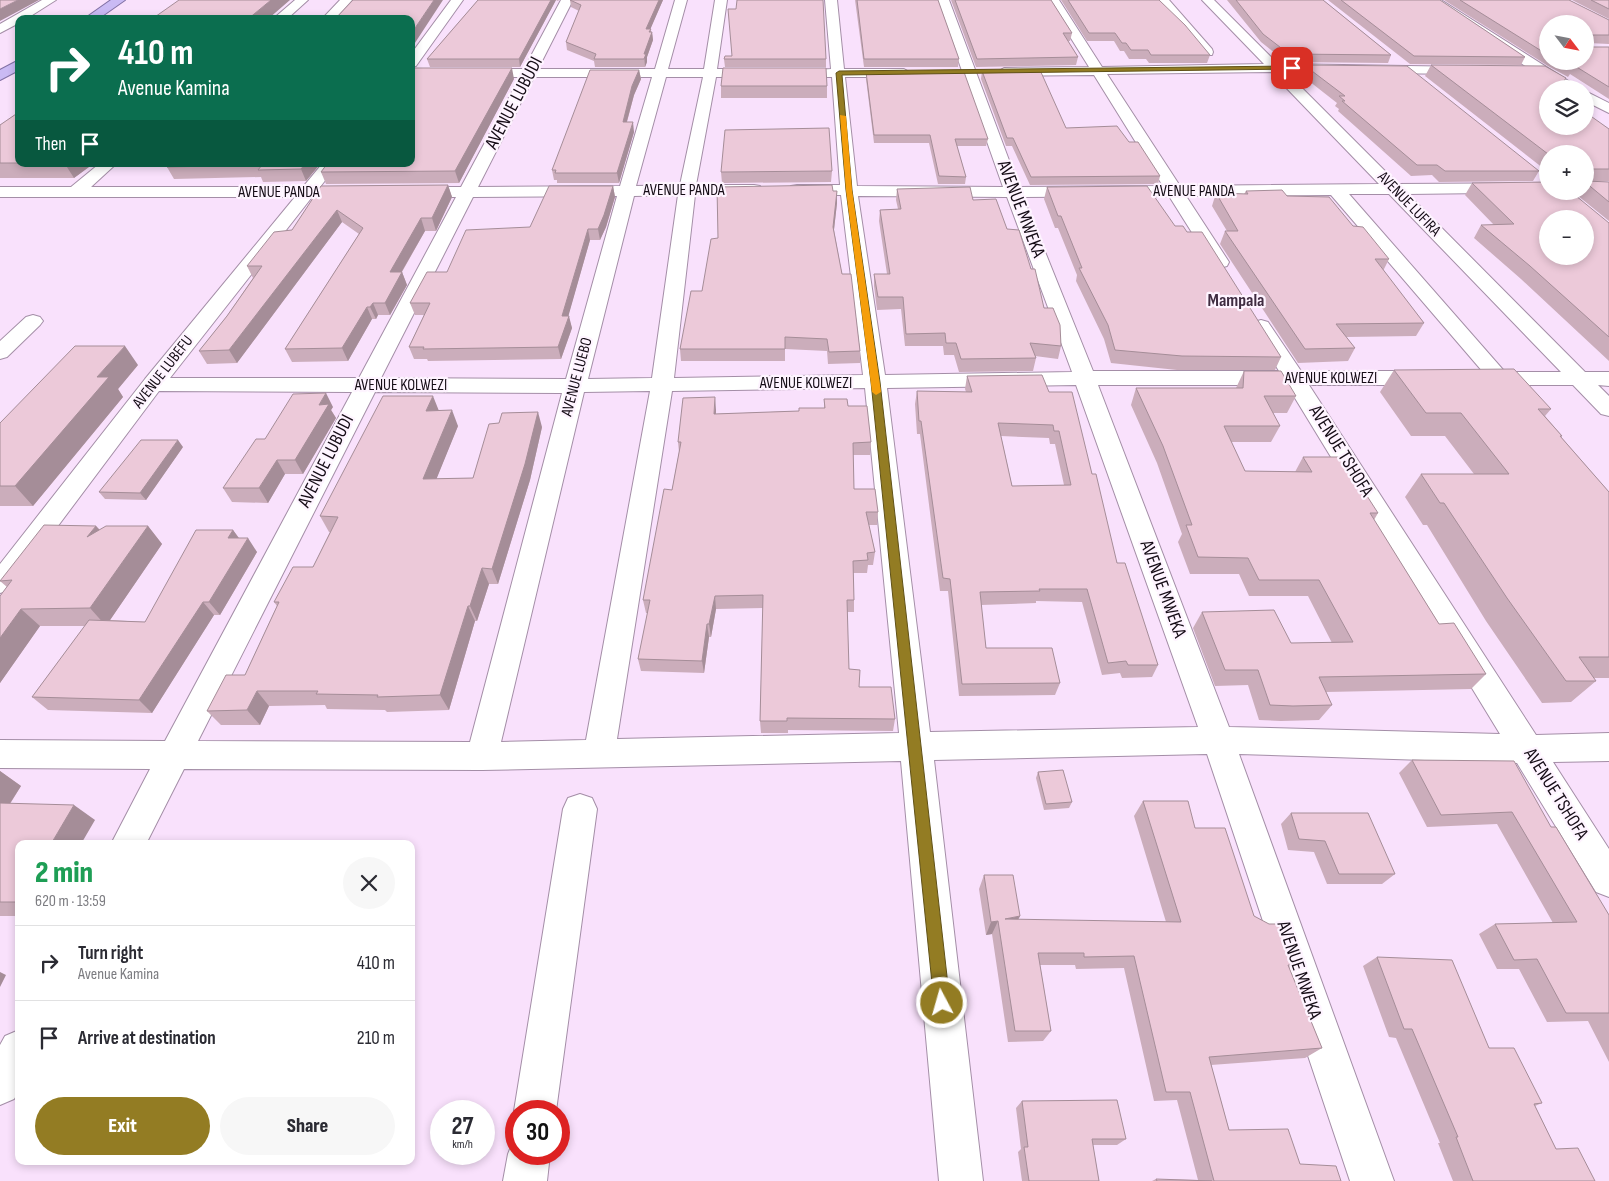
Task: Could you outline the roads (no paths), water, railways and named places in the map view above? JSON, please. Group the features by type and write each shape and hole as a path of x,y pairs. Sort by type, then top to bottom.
{"highway":[{"path":"96,15 119,0"},
{"path":"0,76 15,67"}],"street":[{"path":"24,15 50,0"},
{"path":"285,15 302,0"},
{"path":"332,15 346,0"},
{"path":"415,58 457,0"},
{"name":"AVENUE LUBUDI","path":"130,840 365,384 567,0"},
{"name":"AVENUE LUEBO","path":"482,756 575,386 627,190 681,0"},
{"path":"599,754 662,384 687,190 710,74 721,0"},
{"path":"831,0 849,190 875,382 916,746 961,1181"},
{"name":"AVENUE MWEKA","path":"943,0 974,73 1013,192 1085,378 1218,740 1372,1181"},
{"path":"1053,0 1232,281"},
{"path":"1163,0 1222,70"},
{"name":"AVENUE LUFIRA","path":"1208,0 1609,409"},
{"path":"1433,0 1558,80"},
{"path":"0,29 15,20"},
{"path":"1511,50 1529,50"},
{"path":"1389,56 1420,80"},
{"path":"974,73 1274,68 1483,70"},
{"path":"1513,71 1542,71"},
{"path":"415,73 770,73"},
{"path":"809,73 914,73"},
{"path":"1594,100 1609,109"},
{"path":"75,192 104,167"},
{"name":"AVENUE LUBEFU","path":"0,583 153,384 328,167"},
{"path":"148,192 166,175"},
{"name":"AVENUE PANDA","path":"402,192 627,190 1013,192 1394,190 1539,183"},
{"path":"1336,190 1518,399"},
{"name":"AVENUE PANDA","path":"0,192 373,192"},
{"name":"AVENUE TSHOFA","path":"1248,305 1609,880"},
{"path":"0,353 33,321"},
{"name":"AVENUE KOLWEZI","path":"153,384 575,386 1085,378 1441,378"},
{"path":"1470,378 1609,379"},
{"path":"0,754 482,756 1218,740 1528,749 1609,748"},
{"path":"537,1100 580,809"},
{"path":"0,1085 15,1057"},
{"path":"525,1181 527,1165"}],"district":[{"name":"Mampala","path":"1236,300"}]}
